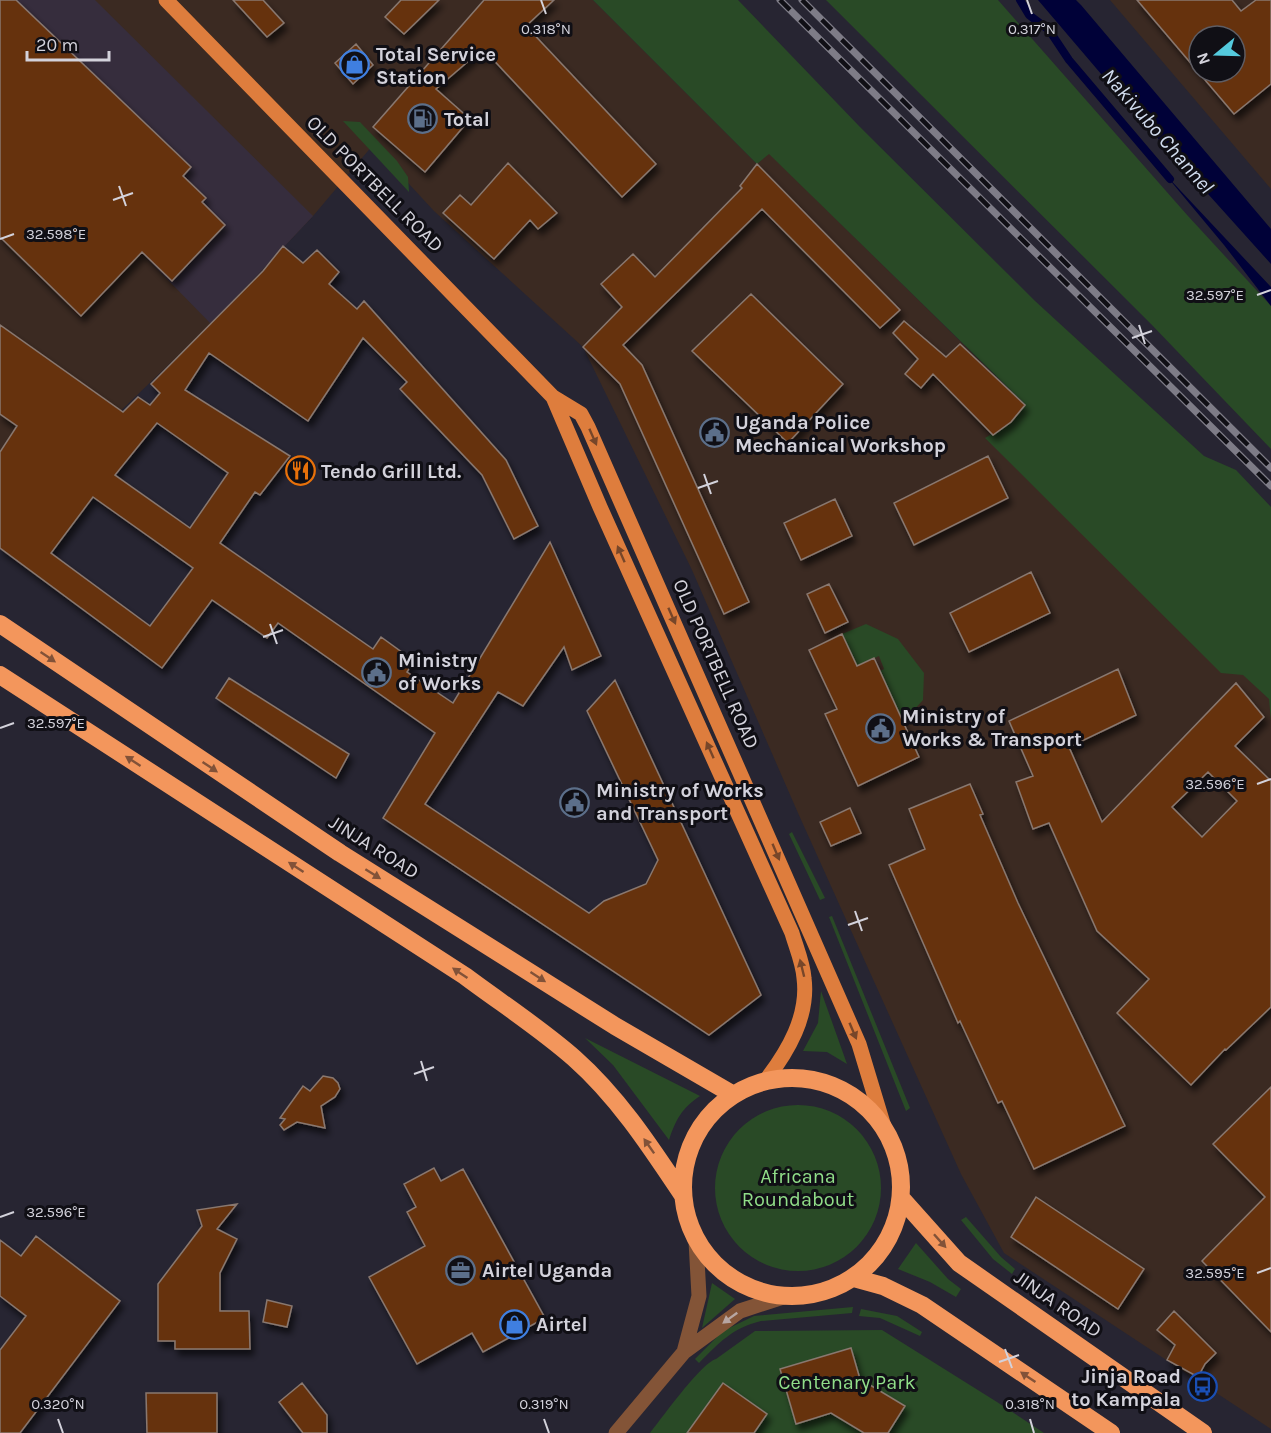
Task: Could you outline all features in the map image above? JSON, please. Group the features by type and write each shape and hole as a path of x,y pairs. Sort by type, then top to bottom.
{"highway":[{"name":"JINJA ROAD","path":"0,624 340,853 615,1026 732,1094"},
{"path":"0,675 465,976 575,1059 613,1098 682,1194 696,1241 718,1269 748,1289 783,1298 820,1294 854,1278 878,1257 893,1229 901,1198 899,1163 885,1130 863,1104 834,1085 800,1077 766,1080 732,1094 704,1121 686,1156 682,1194"},
{"name":"JINJA ROAD","path":"901,1198 959,1263 1203,1433"},
{"path":"854,1278 883,1286 922,1305 1111,1433"}],"main road":[{"name":"OLD PORTBELL ROAD","path":"166,0 553,397 581,414 859,1044 885,1130"},
{"name":"OLD PORTBELL ROAD","path":"553,397 792,933 804,978 803,1011 786,1051 766,1080"}],"street":[{"path":"684,1352 699,1296 696,1241"},
{"path":"616,1433 684,1352 740,1311 783,1298"}],"shaded area":[{"path":"0,0 593,0 757,164 769,153 1025,405 1271,628 1271,1429 1004,1253 961,1174 798,813 692,570 583,347 434,211 373,145 313,216 211,324 58,471 0,538"},
{"path":"0,0 95,0 313,216 211,324 0,108"},
{"path":"1110,0 1271,0 1271,189"}],"green space":[{"path":"593,0 738,0 860,127 1034,300 1204,456 1236,470 1271,507 1271,721 1269,699 1243,675 1221,673 985,438 1011,422 1025,404 769,154 757,164"},
{"path":"826,0 998,0 1188,216 1271,306 1271,449 1151,324"},
{"path":"343,121 360,122 397,161 408,177 409,192"},
{"path":"866,624 898,639 924,673 923,700 903,722 892,699 866,678 884,669 879,656 857,666 842,634"},
{"path":"792,832 825,898 820,900 789,834"},
{"path":"832,916 910,1108 906,1111 829,917"},
{"path":"821,991 847,1064 827,1052 803,1051 818,1023"},
{"path":"585,1038 700,1096 680,1115 669,1140 613,1065"},
{"name":"Africana Roundabout","path":"798,1105 814,1106 830,1111 857,1129 875,1156 880,1172 880,1204 875,1220 857,1247 830,1265 814,1270 798,1271 782,1270 766,1265 739,1247 721,1220 716,1204 715,1188 716,1172 721,1156 739,1129 766,1111 782,1106"},
{"path":"966,1217 1001,1257 1015,1269 1012,1274 993,1259 961,1220"},
{"path":"916,1243 948,1279 961,1289 956,1297 930,1282 898,1269"},
{"path":"712,1283 735,1299 702,1328"},
{"path":"853,1307 852,1313 761,1321 751,1324 727,1337 699,1363 695,1359 723,1331 754,1316"},
{"path":"861,1309 897,1316 922,1332 920,1336 880,1318 859,1316"},
{"name":"Centenary Park","path":"882,1330 1044,1433 650,1433 701,1370 755,1331"}],"water":[{"name":"Nakivubo Channel","path":"1038,0 1076,0 1081,5 1271,229 1271,264 1119,95"},
{"path":"1164,173 1271,287 1271,306 1224,245"}],"building":[{"path":"0,0 16,0 191,167 183,176 206,198 202,202 225,225 172,281 142,252 81,316 0,237"},
{"path":"233,0 263,0 284,23 267,37"},
{"path":"401,0 439,0 404,34 385,17"},
{"path":"484,0 554,0 526,26 656,164 622,197 486,52 482,58 478,53 436,89 470,119 425,172 373,127"},
{"path":"1137,0 1232,0 1241,11 1256,0 1271,0 1271,84 1234,114 1208,84 1247,84 1247,24 1187,24 1187,59"},
{"path":"356,44 373,65 353,84 335,63"},
{"path":"508,163 557,213 538,229 530,220 494,259 443,213 460,195 471,205"},
{"path":"757,164 900,310 880,328 762,209 623,345 642,365 749,602 724,614 620,384 583,347 622,307 601,284 633,254 655,277 742,188 740,186"},
{"path":"283,246 303,263 317,250 339,272 329,284 357,309 364,301 506,460 538,526 514,539 482,475 400,389 407,382 363,338 308,421 209,353 185,390 290,456 260,495 255,492 220,543 373,649 381,637 414,661 407,672 453,703 550,542 601,656 572,670 564,647 523,706 498,692 425,804 589,913 604,901 646,884 658,860 587,711 615,680 761,995 709,1035 383,818 435,733 278,623 267,638 212,600 162,668 0,548 0,452 17,426 0,414 0,325 123,412 138,397 150,405 160,393 151,384 263,271","holes":["157,423 228,473 190,528 115,475","93,497 193,568 150,626 51,553"]},
{"path":"751,294 843,384 788,443 692,351"},
{"path":"904,321 946,357 960,344 1025,405 1011,422 993,435 933,374 921,388 905,374 918,359 893,333"},
{"path":"988,456 1008,498 914,545 894,503"},
{"path":"835,499 852,536 801,560 784,523"},
{"path":"1031,572 1050,613 969,652 950,613"},
{"path":"829,584 848,622 825,633 807,594"},
{"path":"842,634 857,666 874,658 919,757 858,786 825,714 837,709 809,650"},
{"path":"1118,669 1136,715 1069,747 1102,822 1236,683 1264,717 1235,746 1271,781 1271,1007 1225,1049 1191,1085 1117,1013 1149,979 1097,931 1049,823 1033,829 1016,782 1033,776 1009,721","holes":["1208,772 1237,801 1202,837 1172,807"]},
{"path":"229,678 349,754 336,778 216,698"},
{"path":"970,784 983,814 980,815 1018,903 1125,1126 1034,1169 1002,1101 998,1103 960,1021 958,1023 889,865 925,849 909,809"},
{"path":"850,808 861,833 831,846 820,822"},
{"path":"323,1076 333,1078 340,1089 335,1097 321,1106 325,1128 297,1122 284,1130 280,1125 285,1119 280,1118 303,1086 310,1091"},
{"path":"1271,1087 1271,1332 1202,1261 1265,1197 1213,1144"},
{"path":"434,1168 441,1181 463,1169 545,1318 483,1352 472,1333 417,1364 369,1277 425,1246 407,1212 416,1207 404,1184"},
{"path":"1036,1197 1144,1269 1118,1309 1011,1237"},
{"path":"237,1204 217,1229 237,1239 220,1273 220,1311 249,1311 250,1349 175,1349 175,1341 158,1341 158,1284 202,1226 197,1210"},
{"path":"36,1236 120,1301 20,1433 0,1433 0,1350 26,1316 0,1296 0,1240 21,1256"},
{"path":"267,1300 292,1306 287,1327 263,1322"},
{"path":"1174,1311 1216,1353 1205,1364 1198,1377 1167,1360 1175,1345 1157,1330"},
{"path":"851,1348 860,1379 905,1406 888,1433 864,1433 831,1413 796,1424 780,1369"},
{"path":"302,1383 327,1415 327,1433 303,1433 279,1402"},
{"path":"723,1383 767,1414 754,1433 687,1433"},
{"path":"146,1393 217,1393 217,1433 147,1433"}],"waterway":[{"name":"Nakivubo Channel","path":"1020,0 1029,15 1049,30 1069,60 1170,179"}],"railway":[{"path":"780,0 1271,486"},
{"path":"802,0 1271,468"}],"place":[{"name":"Total Service Station","path":"355,65"},
{"name":"Total","path":"423,119"},
{"name":"Uganda Police Mechanical Workshop","path":"714,433"},
{"name":"Tendo Grill Ltd.","path":"300,471"},
{"name":"Ministry of Works","path":"377,672"},
{"name":"Ministry of Works & Transport","path":"881,728"},
{"name":"Ministry of Works and Transport","path":"575,802"},
{"name":"Airtel Uganda","path":"461,1270"},
{"name":"Airtel","path":"515,1324"},
{"name":"Jinja Road to Kampala","path":"1202,1387"}]}
